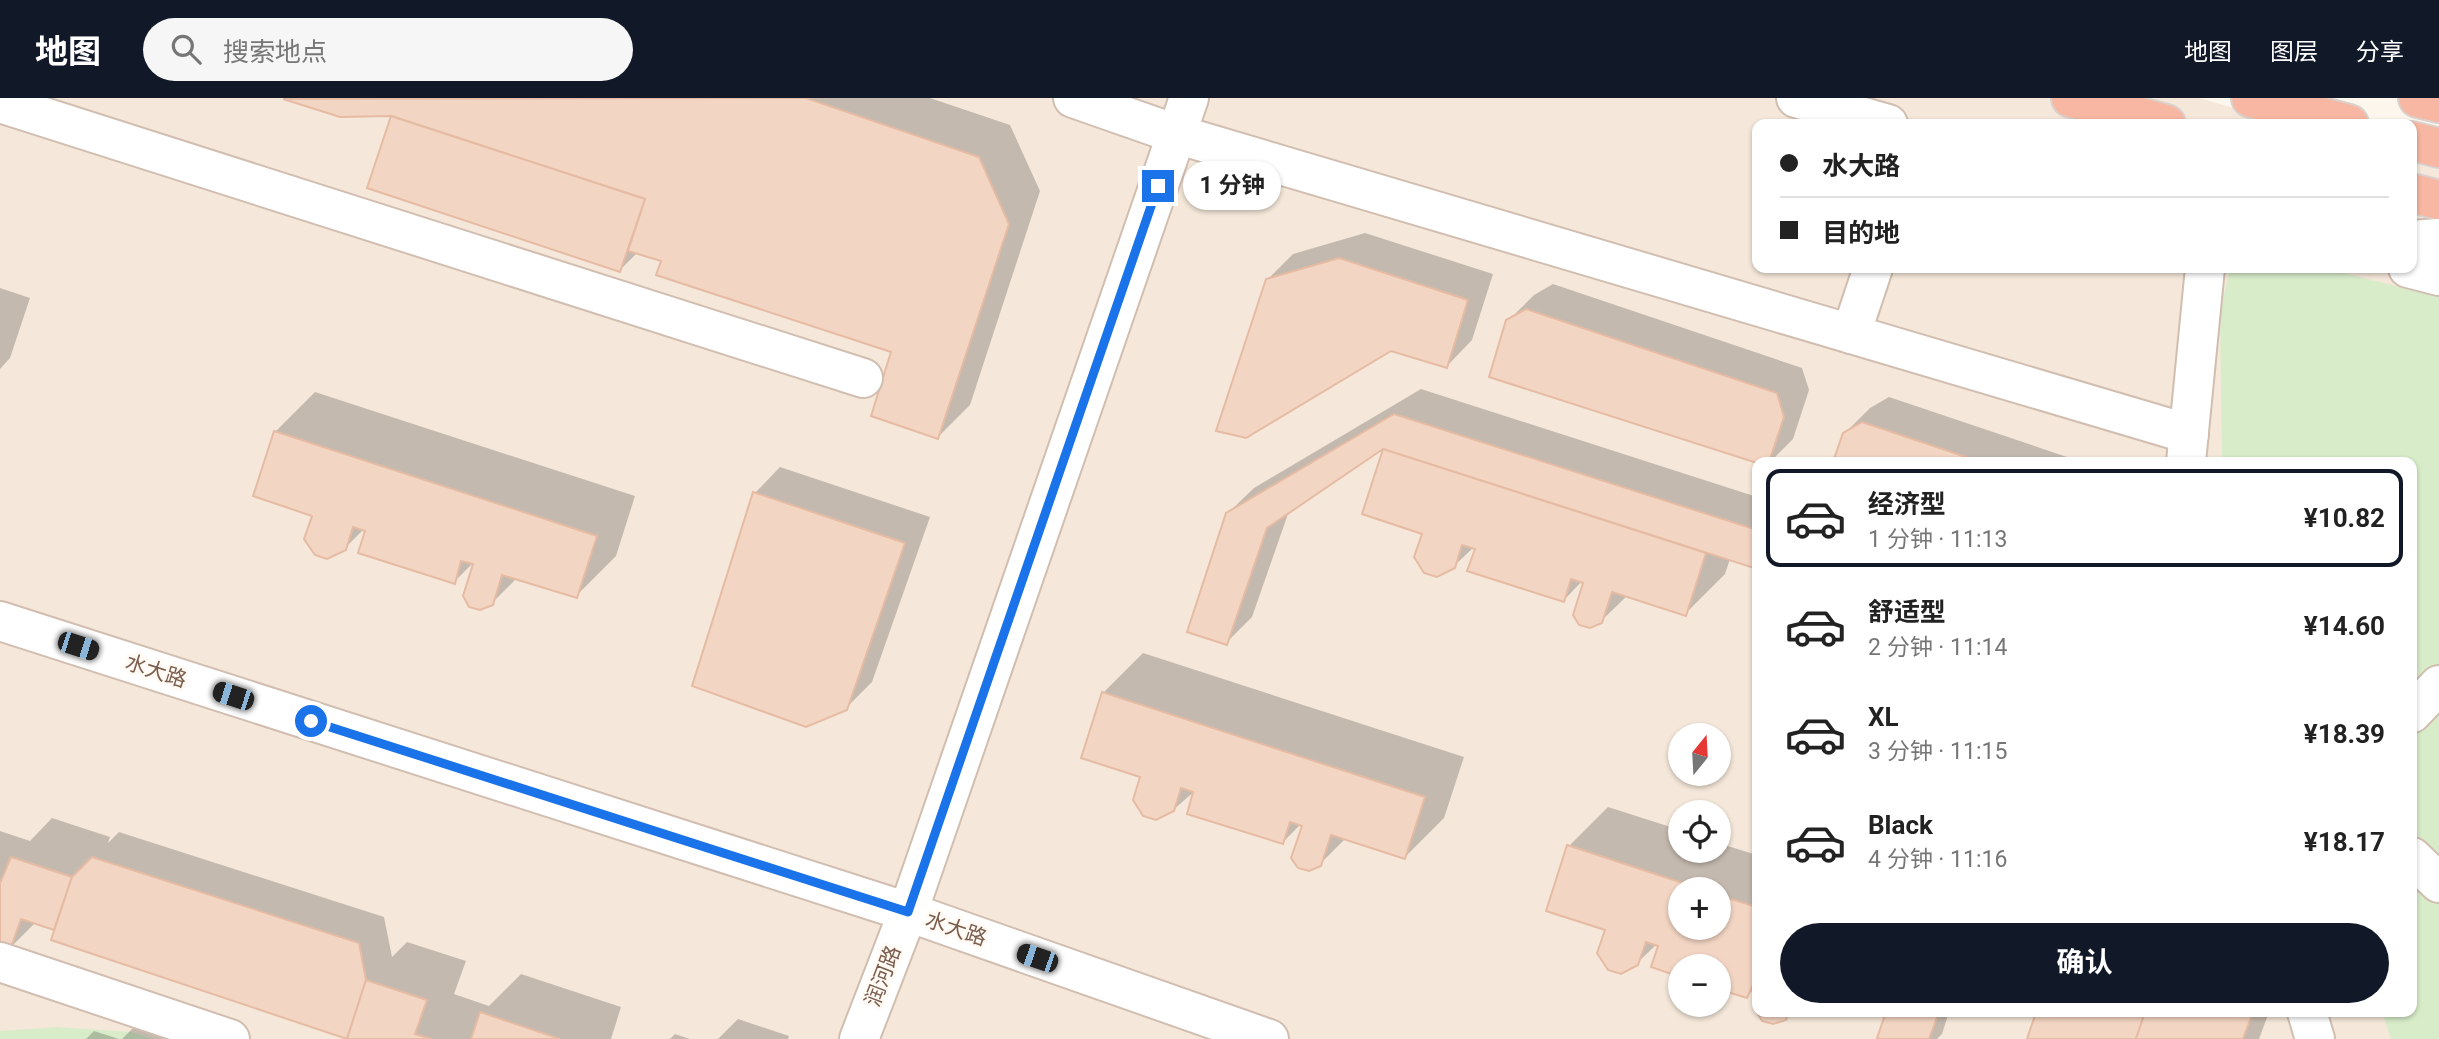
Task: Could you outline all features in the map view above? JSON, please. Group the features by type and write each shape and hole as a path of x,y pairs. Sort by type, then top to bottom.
{"highway":[{"path":"2071,98 2148,119"},
{"path":"2251,98 2330,119"},
{"path":"2418,98 2439,103"},
{"path":"2417,142 2439,148"},
{"path":"2417,194 2439,200"}],"street":[{"path":"1073,98 1176,134 1851,334 2188,448 2205,273"},
{"name":"润河路","path":"859,1039 908,912 1189,98"},
{"path":"1796,98 1870,119"},
{"path":"0,103 863,378"},
{"path":"2417,240 2439,238"},
{"path":"2417,270 2439,276"},
{"path":"1851,334 1871,273"},
{"name":"水大路","path":"0,621 908,912 1269,1039"},
{"path":"2417,708 2439,685"},
{"path":"2417,862 2439,883"},
{"path":"0,962 230,1039"},
{"path":"2308,1017 2315,1039"}],"shaded area":[{"path":"0,98 2199,98 2271,119 1752,119 1752,273 2417,273 2417,162 2439,169 2439,1039 0,1039"}],"green space":[{"path":"2229,273 2344,273 2439,297 2439,1039 2391,1039 2384,1017 2417,1017 2417,457 2222,457 2220,312"},
{"path":"57,1027 131,1032 153,1039 0,1039 0,1031"}],"building":[{"path":"806,98 979,157 1009,224 938,439 871,416 891,352 656,275 661,261 628,251 645,199 391,116 340,117 283,99"},
{"path":"391,116 645,199 620,272 367,188"},
{"path":"1339,258 1468,300 1447,368 1391,351 1246,438 1216,431 1266,279"},
{"path":"1526,309 1777,393 1784,417 1771,457 1752,457 1752,461 1489,377 1506,320"},
{"path":"1394,414 1752,528 1752,567 1383,449 1267,528 1227,645 1187,632 1226,513"},
{"path":"1862,422 1966,457 1835,457 1843,433"},
{"path":"274,431 597,536 577,598 502,575 493,605 480,610 469,607 463,596 473,564 461,561 455,584 358,553 365,531 353,527 346,550 327,559 315,555 304,539 312,516 253,496"},
{"path":"1383,449 1706,553 1686,616 1612,592 1602,623 1590,628 1579,625 1573,615 1583,583 1571,579 1564,602 1467,571 1475,549 1462,545 1455,568 1437,577 1424,573 1414,557 1422,534 1362,514"},
{"path":"753,492 905,543 847,710 806,727 692,686"},
{"path":"1102,692 1425,797 1405,859 1331,835 1321,866 1309,871 1298,868 1291,858 1302,826 1290,822 1283,844 1187,814 1193,792 1181,788 1174,811 1156,820 1143,816 1133,800 1140,777 1081,758"},
{"path":"1567,845 1668,878 1668,940 1731,940 1731,899 1752,905 1752,987 1747,998 1731,993 1731,954 1668,954 1668,973 1651,967 1658,946 1646,942 1638,965 1621,974 1608,970 1597,953 1605,930 1546,911"},
{"path":"11,857 72,877 54,930 21,919 10,950 0,947 0,883"},
{"path":"92,857 359,943 366,980 347,1039 51,940 72,877"},
{"path":"366,980 427,1000 415,1034 431,1039 347,1039"},
{"path":"480,1012 560,1039 471,1039"},
{"path":"1760,1017 1787,1017 1786,1020 1773,1024 1762,1021"},
{"path":"1884,1017 1937,1017 1929,1039 1877,1038"},
{"path":"2034,1017 2143,1017 2136,1039 2027,1039"},
{"path":"2143,1017 2251,1017 2243,1039 2136,1039"}],"route":[{"path":"311,721 908,912 1158,186"}]}
